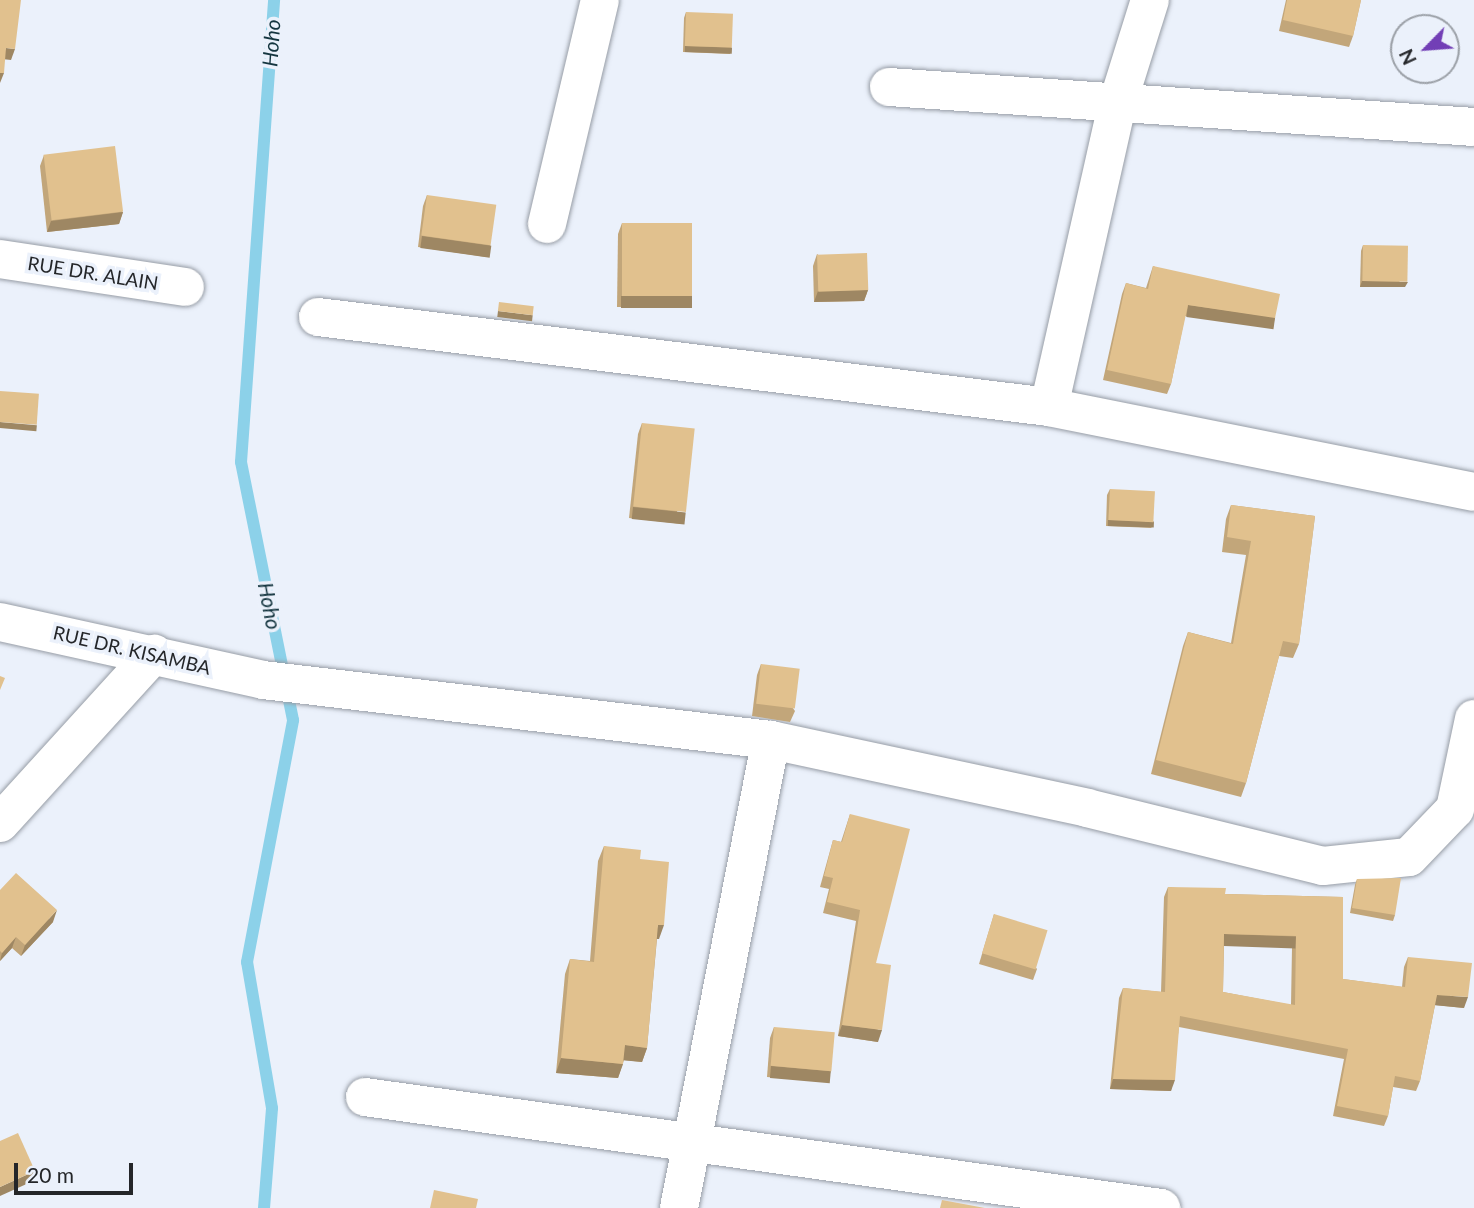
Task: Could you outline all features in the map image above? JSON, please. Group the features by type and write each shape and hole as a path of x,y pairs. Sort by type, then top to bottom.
{"street":[{"path":"547,223 600,0"},
{"path":"1049,407 1118,102 1150,0"},
{"path":"889,87 1474,127"},
{"name":"RUE DR. ALAIN","path":"0,259 185,287"},
{"path":"318,317 1049,407 1474,492"},
{"name":"RUE DR. KISAMBA","path":"0,622 263,680 771,740 1087,808 1323,866 1409,857 1455,809 1474,719"},
{"path":"0,823 154,654"},
{"path":"679,1208 771,740"},
{"path":"365,1097 1161,1208"}],"building":[{"path":"0,0 21,0 15,49 6,48 4,73 0,73"},
{"path":"1287,0 1361,0 1353,36 1283,20"},
{"path":"686,12 733,14 732,48 685,46"},
{"path":"115,146 123,212 52,220 44,155"},
{"path":"427,195 496,205 491,245 421,236"},
{"path":"622,223 692,223 692,296 622,296"},
{"path":"1363,245 1408,246 1407,282 1362,281"},
{"path":"867,253 868,290 818,292 817,255"},
{"path":"1153,266 1280,294 1275,318 1188,305 1171,384 1107,370 1126,283 1148,289"},
{"path":"499,302 534,306 533,315 498,311"},
{"path":"0,391 39,394 37,425 0,422"},
{"path":"642,423 695,429 686,512 633,507"},
{"path":"1110,489 1155,491 1153,522 1108,520"},
{"path":"1231,505 1315,516 1299,644 1283,641 1246,783 1156,760 1188,632 1233,644 1251,541 1227,537"},
{"path":"761,664 800,669 795,708 756,704"},
{"path":"0,676 5,678 0,690"},
{"path":"850,814 910,829 876,963 891,965 882,1030 842,1025 860,910 827,902 833,878 824,876 833,840 842,842"},
{"path":"604,846 641,850 640,859 669,862 664,925 658,925 647,1048 625,1045 623,1064 561,1058 570,959 594,962"},
{"path":"16,873 57,910 25,945 16,937 2,953 0,890"},
{"path":"1401,878 1395,915 1352,908 1357,879"},
{"path":"1168,887 1226,888 1225,894 1343,897 1343,979 1405,987 1408,957 1472,963 1468,997 1437,995 1420,1081 1395,1076 1388,1116 1337,1106 1348,1049 1180,1016 1175,1080 1113,1079 1123,988 1165,992","holes":["1224,934 1296,936 1295,1005 1223,992"]},
{"path":"994,914 1048,930 1036,970 982,953"},
{"path":"774,1027 835,1032 831,1071 771,1066"},
{"path":"18,1133 35,1171 0,1187 0,1141"},
{"path":"434,1190 478,1199 476,1208 430,1208"},
{"path":"942,1200 985,1208 940,1208"}],"waterway":[{"name":"Hoho","path":"264,1208 272,1108 247,962 293,720 241,462 274,0"}]}
